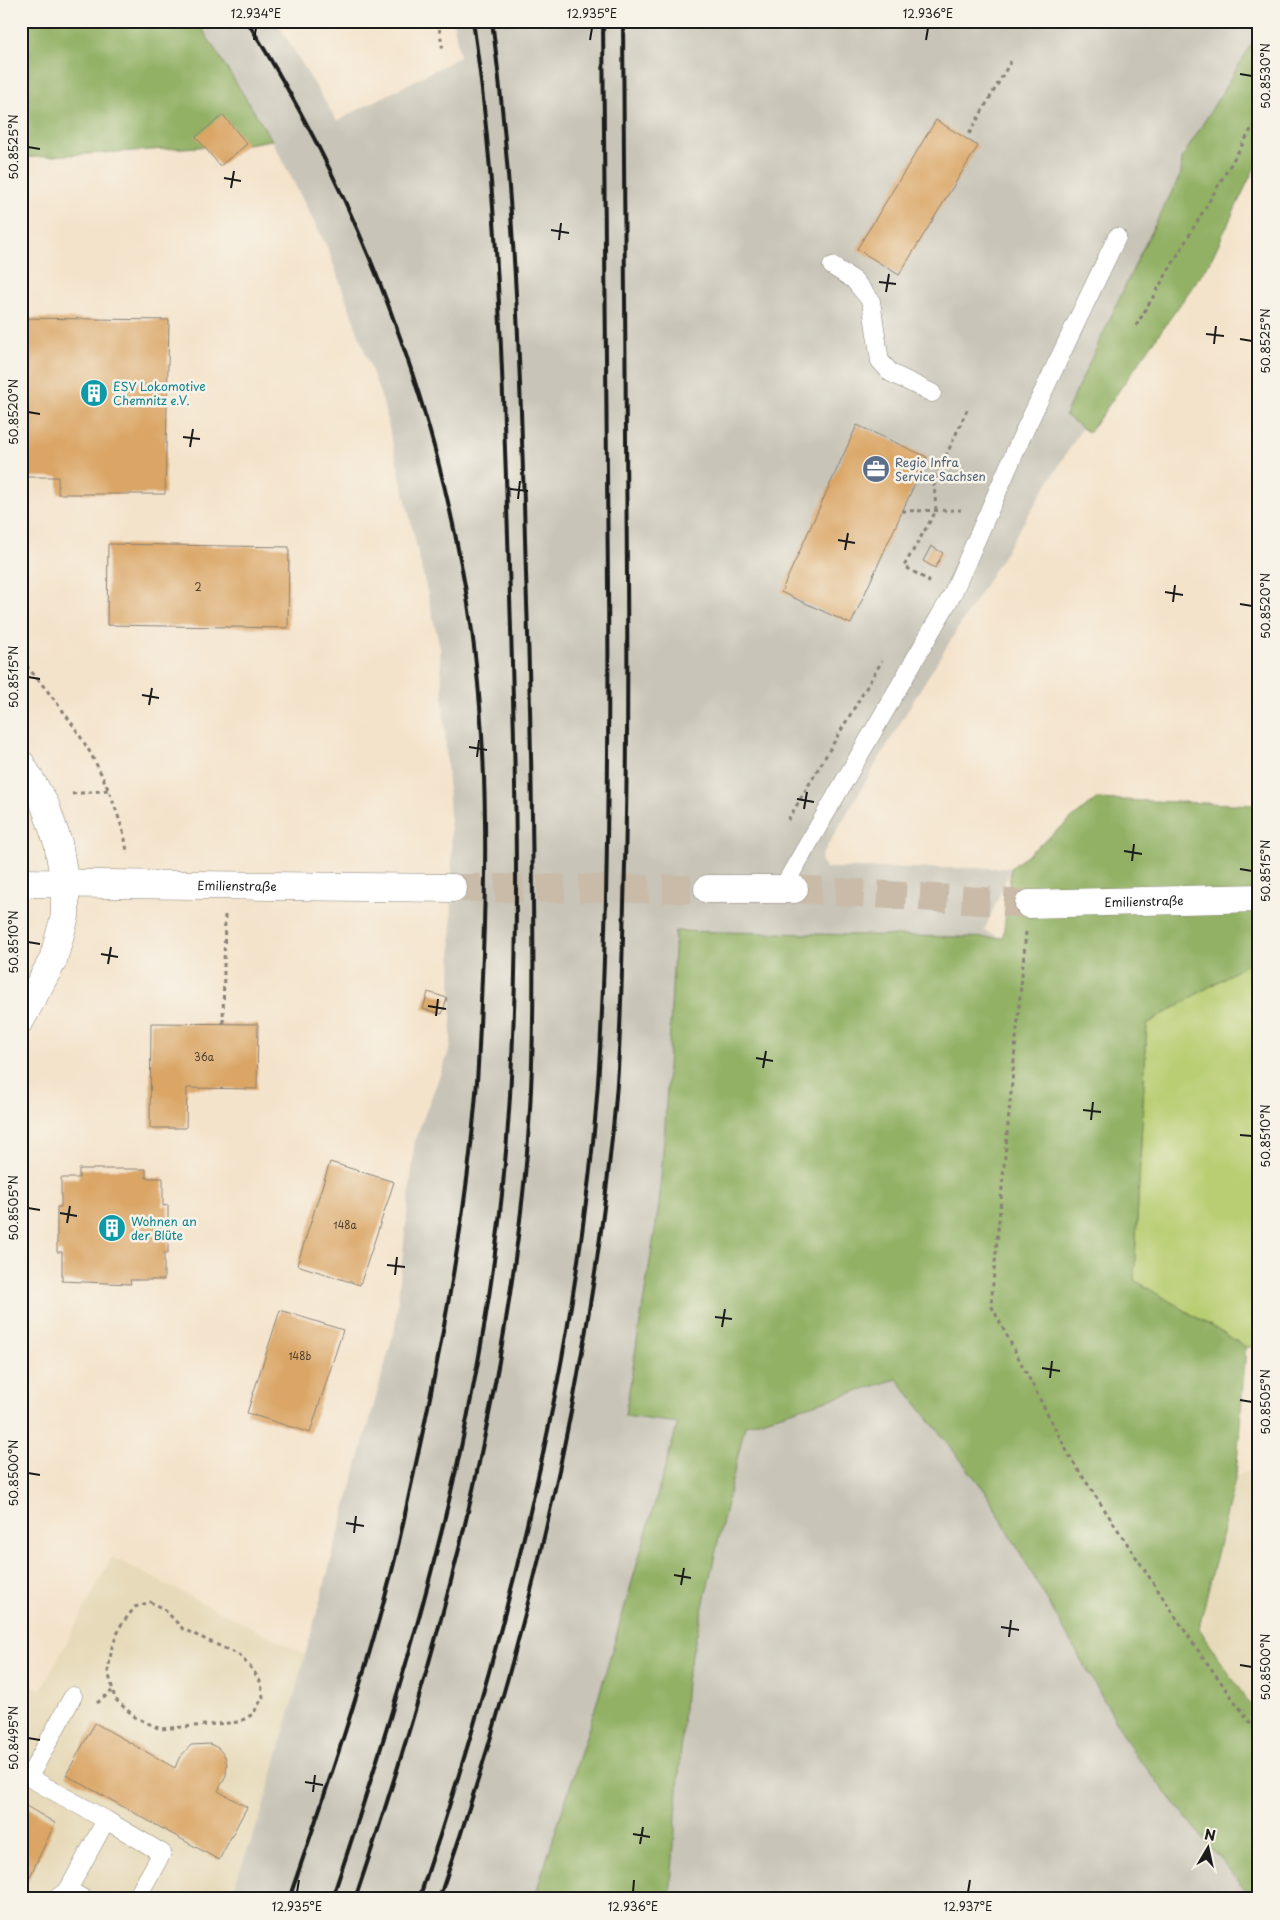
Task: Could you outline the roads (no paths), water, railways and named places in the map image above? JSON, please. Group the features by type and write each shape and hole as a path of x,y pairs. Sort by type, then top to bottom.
{"street":[{"path":"21,764 45,805 58,843 65,884 65,916 53,960 21,1018"},
{"name":"Emilienstraße","path":"21,883 452,888"},
{"path":"708,889 788,889"},
{"name":"Emilienstraße","path":"1028,904 1259,898"}],"lane":[{"path":"788,889 952,595 1022,436 1117,237"},
{"path":"832,266 854,280 870,300 880,361 891,373 932,393"},
{"path":"73,1696 25,1775 162,1853 136,1899"},
{"path":"84,1899 62,1894 106,1820"}],"tunnel":[{"path":"453,888 708,889"},
{"path":"794,889 1029,904"}],"railway":[{"path":"247,21 285,84 319,148 351,215 380,282 405,351 427,421 446,492 469,612 476,661 485,807 485,905 477,1081 467,1181 452,1280 424,1428 393,1569 355,1702 289,1899"},
{"path":"332,1899 361,1812 414,1635 459,1457 477,1367 492,1276 510,1104 516,942 516,860 508,536 498,278 488,149 473,21"},
{"path":"355,1899 384,1813 436,1639 479,1463 497,1374 512,1284 527,1157 533,1010 533,858 522,435 512,228 507,159 492,21"},
{"path":"419,1899 474,1726 521,1551 541,1462 575,1284 595,1120 604,973 608,742 603,21"},
{"path":"439,1899 499,1710 548,1518 587,1324 602,1226 615,1104 622,985 627,711 623,21"}],"place":[{"name":"ESV Lokomotive Chemnitz e.V.","path":"94,393"},
{"name":"Regio Infra Service Sachsen","path":"876,469"},
{"name":"Wohnen an der Blüte","path":"112,1228"}]}
